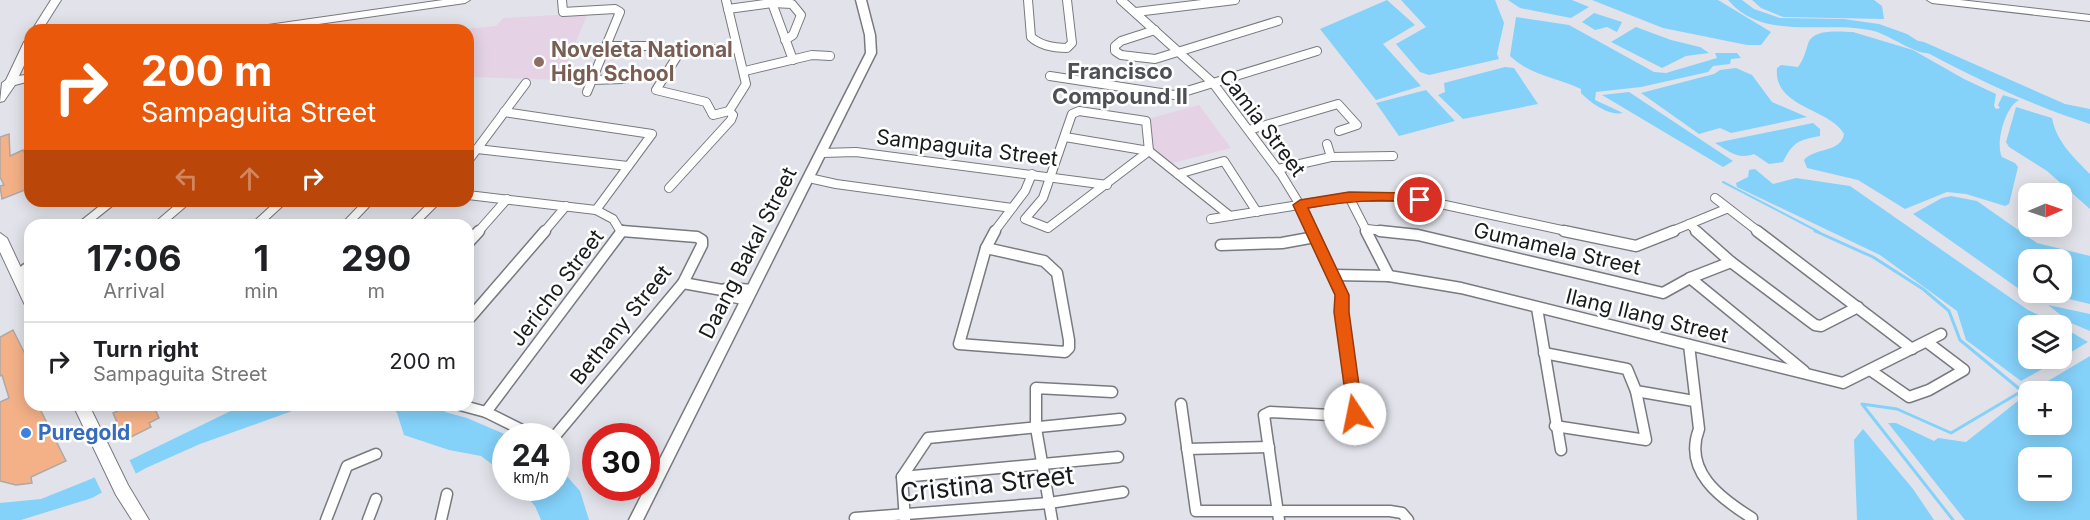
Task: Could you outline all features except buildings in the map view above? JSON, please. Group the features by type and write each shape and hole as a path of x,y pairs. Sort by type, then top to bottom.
{"main road":[{"path":"41,24 56,0"},
{"path":"296,24 465,0"},
{"path":"1932,0 2090,18"},
{"path":"0,99 14,81 24,54"},
{"path":"0,86 24,78"},
{"path":"0,238 24,288"},
{"path":"84,411 122,490 141,520"}],"street":[{"path":"562,0 562,12 619,10 587,92"},
{"path":"726,0 736,49 745,71 746,84 729,111 713,115 706,102 656,90 681,50 736,49"},
{"name":"Daang Bakal Street","path":"636,520 871,53 870,35 861,0"},
{"path":"1028,0 1031,37 1035,41 1062,49 1072,43 1067,0"},
{"name":"Camia Street","path":"1121,0 1214,83 1278,169 1300,205 1342,295 1342,312 1355,414 1352,416 1270,412 1264,415 1269,447"},
{"path":"1136,12 1235,0"},
{"path":"728,9 772,3 792,4 800,12 793,35 785,40"},
{"path":"772,3 793,60"},
{"path":"1155,30 1121,40 1115,46 1115,51 1121,55 1155,59 1278,21"},
{"path":"606,46 654,46"},
{"path":"1050,76 1174,95 1317,51"},
{"path":"745,71 812,55 830,56"},
{"path":"592,80 623,79"},
{"path":"474,154 526,82"},
{"path":"1249,130 1338,104 1357,125 1339,130"},
{"path":"669,188 731,120 733,115 729,111"},
{"name":"Jericho Street","path":"486,412 622,231 613,219 596,210 652,134 504,112"},
{"path":"1075,112 1146,121 1149,151 1048,228 1025,219 1043,198 1075,112"},
{"path":"1065,137 1149,151 1230,216"},
{"path":"1327,144 1331,157"},
{"path":"477,150 628,166"},
{"name":"Sampaguita Street","path":"822,153 856,152 1107,185"},
{"path":"1278,169 1331,157 1393,156"},
{"path":"1178,174 1224,162 1257,212"},
{"path":"986,248 1044,261 1057,273 1069,340 1069,348 1065,352 959,344 986,248 989,239 1025,192 1032,174"},
{"path":"809,178 836,184 1012,208"},
{"path":"474,196 596,210"},
{"path":"1349,197 1389,276"},
{"path":"1211,219 1349,197 1408,197 1636,246 1726,209"},
{"path":"1715,198 1726,209 1858,306 1912,350"},
{"path":"474,236 507,199"},
{"path":"474,313 566,206"},
{"path":"90,219 104,207"},
{"path":"165,219 179,207"},
{"path":"262,219 276,207"},
{"path":"352,219 363,207"},
{"path":"418,219 430,207"},
{"path":"1689,224 1731,262 1815,325 1821,326 1858,306"},
{"name":"Gumamela Street","path":"1367,229 1418,235 1663,292 1690,278 1731,262"},
{"name":"Bethany Street","path":"566,423 683,283 702,246 702,240 697,237 622,231"},
{"path":"1221,245 1282,243 1315,237"},
{"path":"18,274 24,270"},
{"name":"Ilang Ilang Street","path":"1334,275 1389,276 1461,288 1843,383 1941,334"},
{"path":"1690,278 1806,373"},
{"path":"683,283 722,290 725,295 749,295"},
{"path":"1538,308 1555,426 1561,450"},
{"path":"1870,369 1909,397 1929,390 1964,370 1927,342"},
{"path":"1689,345 1694,401 1700,429 1694,442 1695,459 1708,484 1728,503 1752,518"},
{"path":"1544,353 1627,369 1636,392 1646,440 1555,426"},
{"path":"1052,520 1036,428 1036,388 1112,392"},
{"path":"1636,392 1694,401"},
{"path":"1181,404 1196,511 1279,516 1390,511 1402,513 1408,520"},
{"path":"474,409 508,423"},
{"path":"905,518 902,477 928,438 1120,419"},
{"path":"1187,449 1269,447 1279,516"},
{"path":"326,520 346,468 376,454"},
{"path":"902,477 1118,457"},
{"name":"Cristina Street","path":"855,518 905,518 1049,503 1123,492"},
{"path":"441,520 447,494"},
{"path":"369,520 376,499"}],"shaded area":[{"path":"588,13 560,80 474,77 474,28 496,26 503,18"},
{"path":"1199,105 1231,148 1169,164 1153,151 1147,119"}],"water":[{"path":"1387,0 1415,25 1383,44 1421,86 1376,100 1320,29"},
{"path":"1401,0 1495,0 1504,23 1497,54 1499,59 1429,75 1420,72 1396,44 1426,27"},
{"path":"1508,0 1572,0 1589,7 1571,18 1520,8"},
{"path":"1592,0 1718,0 1771,32 1761,45 1747,45 1663,28"},
{"path":"1752,0 1874,0 1882,6 1884,19 1783,17 1761,8"},
{"path":"1594,13 1622,22 1617,32 1607,27 1595,30 1582,22"},
{"path":"1516,17 1569,25 1654,72 1666,73 1717,58 1715,53 1737,53 1741,58 1731,59 1730,64 1713,66 1708,72 1641,87 1596,92 1595,100 1623,113 1612,113 1590,101 1581,93 1581,89 1535,72 1510,56"},
{"path":"1636,27 1671,40 1700,47 1709,53 1686,56 1662,68 1611,42"},
{"path":"1828,32 1853,32 1913,50 1996,94 1994,106 1996,109 2000,108 1998,105 2003,95 2019,100 2009,110 2000,144 2002,157 2015,163 2018,167 2009,204 2005,206 1966,194 1947,192 1905,209 1858,180 1807,168 1804,160 1814,153 1838,144 1844,134 1827,118 1793,100 1784,92 1778,81 1777,68 1781,65 1798,67 1808,44 1815,35"},
{"path":"1908,39 1924,42 2065,104 2090,109 2090,124 2001,89 1915,46"},
{"path":"1505,67 1514,68 1538,104 1463,119 1438,95 1445,92 1444,83"},
{"path":"1736,68 1752,75 1772,102 1807,117 1731,133 1720,128 1699,134 1641,93 1714,74 1720,70"},
{"path":"1426,90 1455,121 1399,136 1376,103"},
{"path":"1629,92 1733,161 1723,167 1602,95"},
{"path":"2016,107 2052,118 2062,142 2090,174 2090,209 2072,193 2072,183 2061,183 2047,171 2009,147 2006,142"},
{"path":"1813,123 1820,129 1820,136 1797,143 1783,162 1769,164 1754,154 1738,155 1715,143"},
{"path":"1755,169 1773,184 1796,178 1850,186 2028,310 2039,315 2018,315 2018,369 2042,369 2021,381 1966,340 1957,311 1880,255 1737,187 1736,183 1748,177 1749,170"},
{"path":"1951,196 1977,201 2018,230 2018,237 2028,237 2037,243 2061,249 2018,249 2018,288 1913,214 1942,198"},
{"path":"2072,252 2090,256 2090,304 2072,300"},
{"path":"2048,305 2090,314 2090,331 2072,323 2072,315 2061,315"},
{"path":"2072,333 2088,342 2072,351"},
{"path":"2090,356 2090,520 1965,520 1888,423 1896,423 1934,441 1938,438 1966,442 2018,401 2018,435 2072,435 2072,381 2048,381 2072,369 2072,367"},
{"path":"231,411 292,411 200,444 146,468 92,498 21,520 0,520 0,503 41,499 91,479"},
{"path":"395,411 444,411 467,418 492,429 492,464 481,456 449,450 404,435"},
{"path":"1863,429 1913,489 1934,520 1857,520 1854,440"},
{"path":"570,480 580,491 589,520 541,520 531,501 570,501"}],"pier":[{"path":"128,457 137,476 103,495 93,474"}],"waterway":[{"path":"1734,0 1765,19 1795,24 1844,23 1871,26 1895,34 1925,50"},
{"path":"1723,182 1819,232"},
{"path":"1815,231 1873,257 1923,289 1949,311 1960,340 2022,391 1951,433 1897,409 1862,404 1953,520"}],"place":[{"name":"Noveleta National High School","path":"539,62"},
{"name":"Puregold","path":"26,433"}],"district":[{"name":"Francisco Compound II","path":"1120,84"}],"route":[{"path":"1355,414 1349,382 1342,295 1300,205 1349,197 1408,197 1420,200"}]}
